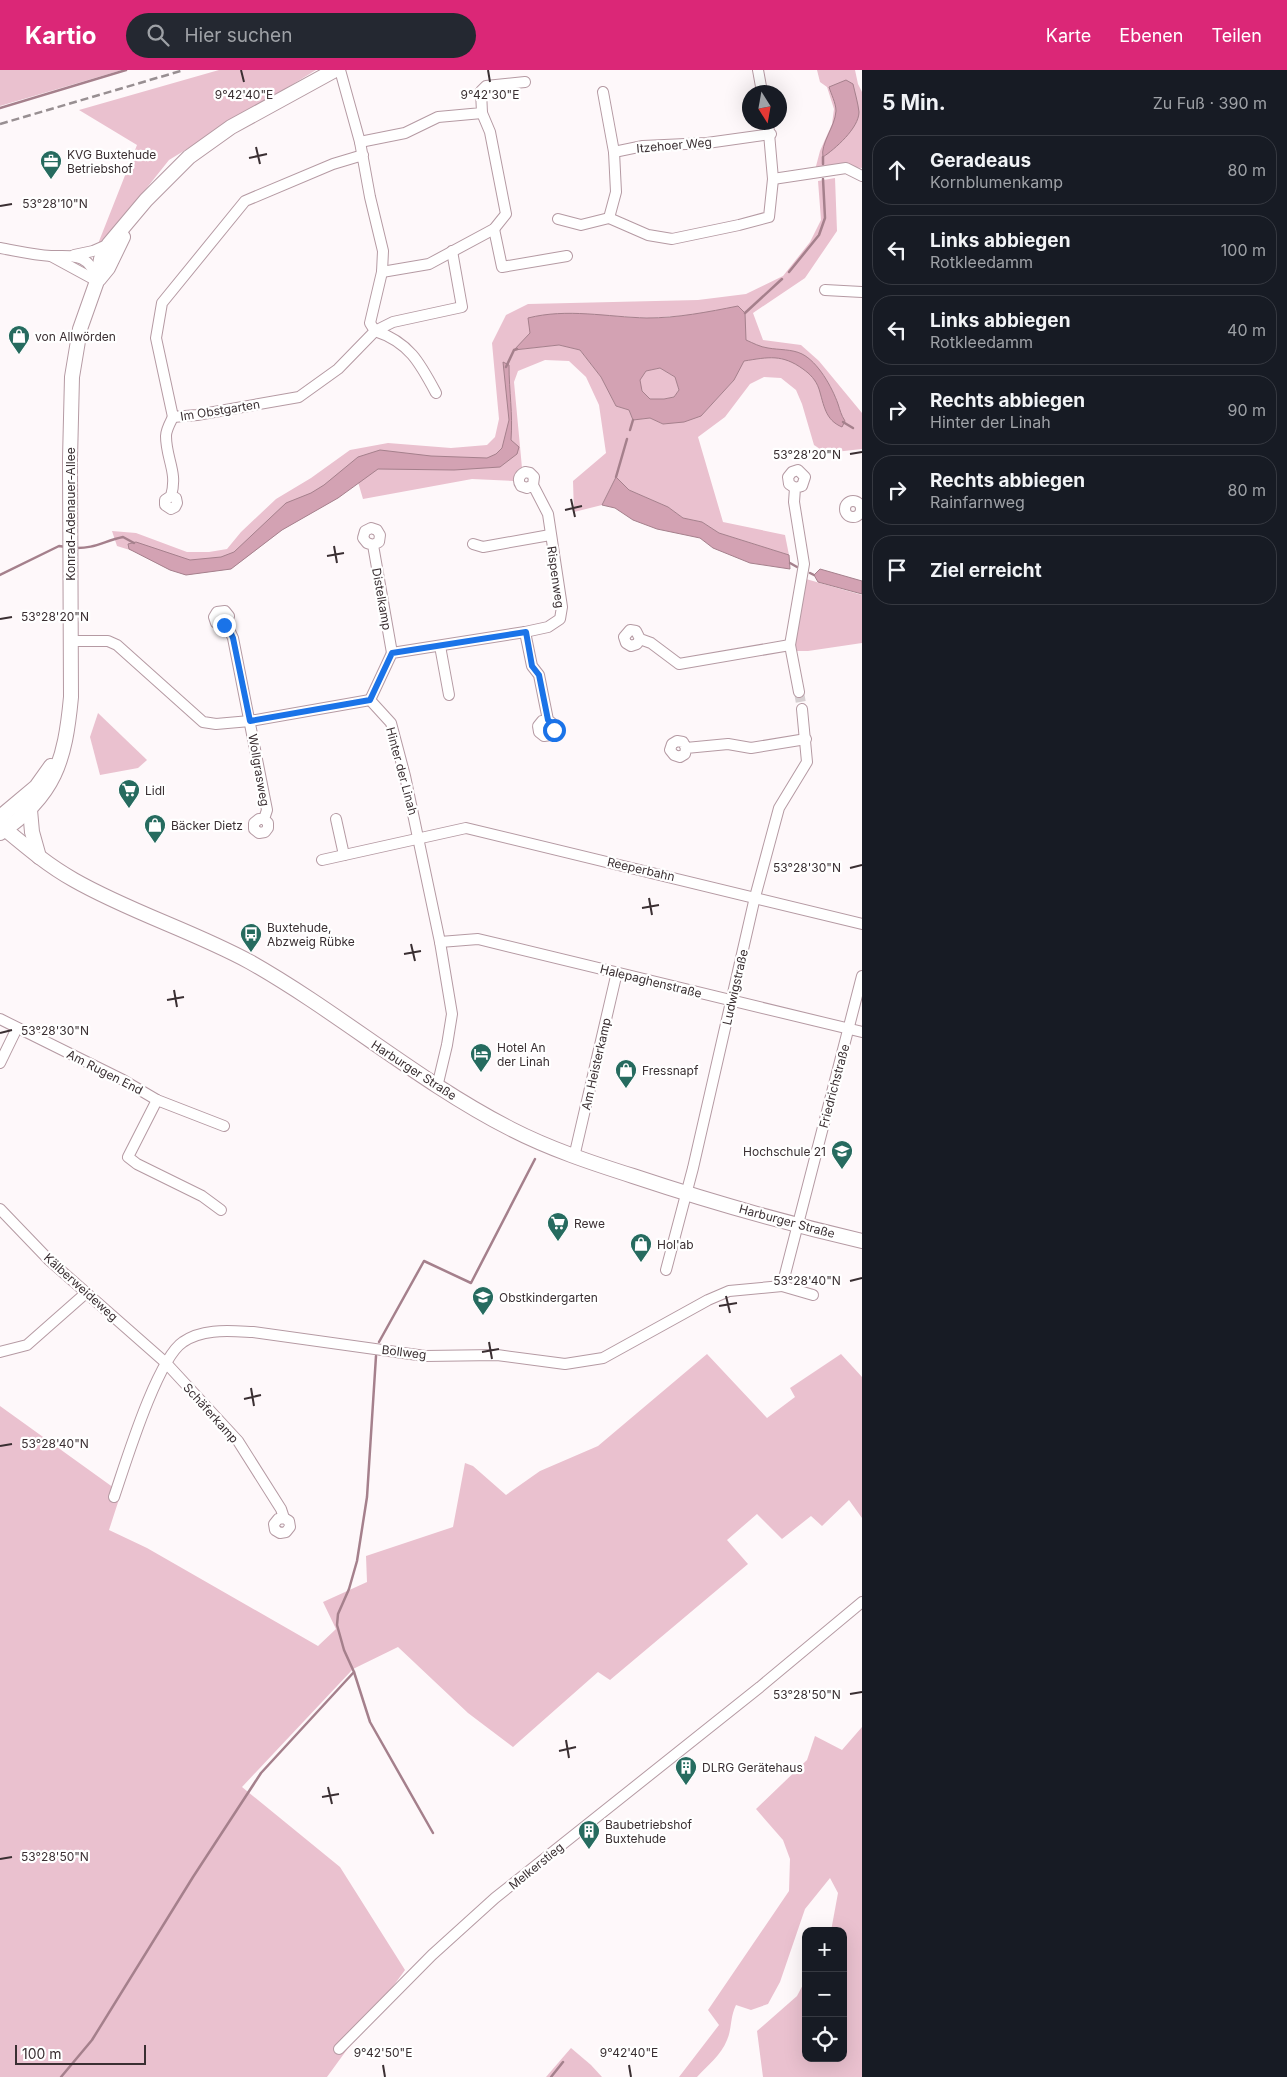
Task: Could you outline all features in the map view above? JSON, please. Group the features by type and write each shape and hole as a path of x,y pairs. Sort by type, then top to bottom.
{"street":[{"name":"Konrad-Adenauer-Allee","path":"1,826 30,810 52,780 69,721 71,697 70,459 72,377 80,329 97,281 101,259 109,244 173,170 207,142 335,70"},
{"path":"340,70 360,142 382,251 382,272 370,323 375,331 386,334 410,350 436,393"},
{"path":"758,70 761,85"},
{"path":"382,272 429,264 494,229 506,214 490,132 482,113 481,91 486,86 526,82"},
{"path":"603,92 614,152 616,192 609,218"},
{"path":"360,142 405,133 438,117 482,113"},
{"path":"558,219 581,224 609,218 648,235 672,239 769,217 773,179 770,130"},
{"name":"Itzehoer Weg","path":"614,152 643,146 707,144 771,134"},
{"name":"Im Obstgarten","path":"362,155 333,164 245,201 162,303 156,338 173,417 197,415 300,397 338,369 375,331"},
{"path":"773,179 846,168 862,176"},
{"name":"Konrad-Adenauer-Allee","path":"97,281 108,268 133,216"},
{"path":"494,229 502,266 567,256"},
{"name":"Konrad-Adenauer-Allee","path":"0,248 50,256 73,256 93,251 109,244"},
{"path":"375,331 393,322 462,306 452,252"},
{"name":"Konrad-Adenauer-Allee","path":"50,256 97,281"},
{"path":"73,256 80,257 90,265 97,281"},
{"path":"825,290 862,292"},
{"path":"171,496 175,482 168,456 166,434 173,417"},
{"name":"Rispenweg","path":"526,632 548,627 560,619 562,607 548,514 533,485"},
{"path":"795,488 794,502 804,564 790,645 799,692"},
{"name":"Rispenweg","path":"473,544 483,547 550,535"},
{"name":"Distelkamp","path":"373,545 392,653"},
{"name":"Wollgrasweg","path":"226,623 233,638 250,721 267,810 264,819"},
{"path":"71,641 108,641 117,645 203,722 216,724 250,721 370,700 392,653 526,632 532,666 539,675 548,720"},
{"path":"640,639 651,643 679,664 790,645"},
{"path":"440,646 449,694"},
{"name":"Hinter der Linah","path":"370,700 391,723 406,776 440,942 452,1014 437,1087"},
{"name":"Ludwigstraße","path":"666,1270 686,1194 755,897 779,808 807,762 802,709"},
{"path":"686,748 728,744 752,748 806,739"},
{"name":"Konrad-Adenauer-Allee","path":"1,826 36,787 62,749"},
{"path":"30,810 32,832 40,858"},
{"path":"336,820 344,855"},
{"name":"Harburger Straße","path":"1,826 40,858 75,881 108,898 248,961 293,988 437,1087 511,1129 574,1157 686,1194 862,1241"},
{"name":"Reeperbahn","path":"322,860 466,828 862,924"},
{"name":"Halepaghenstraße","path":"440,942 478,939 862,1032"},
{"name":"Am Heisterkamp","path":"574,1157 617,972"},
{"name":"Friedrichstraße","path":"797,1224 862,976"},
{"name":"Am Rugen End","path":"0,1019 123,1080 157,1100 224,1126"},
{"path":"0,1063 17,1028"},
{"name":"Am Rugen End","path":"157,1100 128,1157 137,1164 202,1196 221,1210"},
{"name":"Kälberweideweg","path":"0,1209 49,1260 166,1363"},
{"path":"782,1286 797,1224"},
{"name":"Bollweg","path":"114,1497 147,1405 166,1363 182,1343 199,1334 226,1331 253,1332 425,1356 497,1355 565,1364 603,1358 708,1300 729,1292 782,1286 812,1295"},
{"path":"0,1352 27,1345 86,1293"},
{"name":"Schäferkamp","path":"166,1363 238,1441 281,1509 284,1518"},
{"name":"Melkerstieg","path":"339,2049 432,1954 495,1898 760,1687 862,1602"}],"shaded area":[{"path":"0,70 122,70 0,106"},
{"path":"219,70 316,70 169,160 94,254 137,145 79,110"},
{"path":"817,70 855,70 862,92 862,168 835,166 815,170 820,151 832,124 834,109 827,87 820,82"},
{"path":"846,80 853,84 859,109 858,118 846,138 823,157 824,147 836,111 829,87"},
{"path":"835,178 837,231 805,278 753,313 763,340 801,345 819,361 862,413 862,449 826,453 814,445 796,390 781,378 764,377 750,384 725,417 698,437 723,522 785,535 789,555 719,533 702,522 683,518 668,507 629,490 616,477 602,505 574,512 573,481 606,453 599,405 586,377 569,361 545,360 518,371 514,382 522,468 514,481 472,479 363,499 358,482 338,498 282,530 231,569 186,575 170,570 133,551 117,546 112,531 136,533 187,552 209,552 227,549 241,532 276,499 311,478 350,450 388,443 451,448 487,445 495,437 499,419 492,343 506,315 528,304 698,300 746,294 783,276 810,242 821,220 818,181","holes":["582,314 649,318 691,315 734,380 701,416 663,424 650,418 633,420 629,410 616,406 601,377 580,350 559,345 515,350 530,333"]},
{"path":"738,306 745,313 746,340 765,347 798,352 814,363 824,376 835,397 845,421 842,427 836,424 829,416 818,386 806,371 782,359 768,358 744,361 734,380 701,416 684,422 663,424 650,418 633,420 629,410 616,406 601,377 580,350 559,345 514,350 530,333 528,318 543,315 572,313 658,318","holes":["660,368 675,377 679,390 674,397 650,399 642,391 640,380 646,371"]},
{"path":"503,362 509,365 512,421 511,440 519,447 517,454 500,467 454,470 378,469 338,498 282,530 231,569 186,575 170,570 129,549 128,544 136,542 190,560 221,557 234,552 286,503 311,493 324,485 358,457 380,450 431,456 487,458 496,454 502,448 509,420"},
{"path":"660,368 675,377 679,390 674,397 650,399 642,391 639,380 646,371"},
{"path":"616,477 629,490 668,507 683,518 702,522 719,533 789,555 790,569 750,563 713,548 700,538 657,529 633,520 615,508 602,505"},
{"path":"820,569 862,581 862,594 818,582 814,575"},
{"path":"806,579 862,595 862,643 797,651 794,639"},
{"path":"98,713 147,760 138,768 100,775 90,737"},
{"path":"707,1354 767,1418 795,1397 790,1388 841,1354 862,1377 862,1518 849,1500 822,1526 811,1516 782,1539 757,1514 727,1540 748,1564 610,1680 598,1672 513,1747 468,1713 398,1647 353,1669 242,1787 340,1867 405,1970 327,2077 0,2077 0,1406 121,1493 109,1530 147,1548 318,1646 336,1629 323,1602 367,1582 366,1556 453,1527 465,1463 473,1466 506,1495 540,1471 598,1446"},
{"path":"862,1727 862,2077 763,2077 757,2031 797,1996 802,1987 802,2062 847,2062 847,1927 832,1927 838,1893 830,1878 805,1909 780,1982 768,2004 751,2010 736,2005 729,2036 718,2055 697,2077 679,2077 719,2025 708,2010 789,1891 790,1859 783,1840 756,1809 807,1760 815,1736 842,1750"},
{"path":"571,2048 591,2065 602,2077 546,2077"}],"waterway":[{"path":"0,108 126,70"},
{"path":"823,157 823,164"},
{"path":"789,272 819,235 825,218 823,179"},
{"path":"745,313 782,279"},
{"path":"506,367 514,350 517,349"},
{"path":"630,430 633,420"},
{"path":"843,422 853,428"},
{"path":"616,477 627,439"},
{"path":"74,548 93,546 123,537 134,543"},
{"path":"0,575 59,546 66,547"},
{"path":"790,563 797,567"},
{"path":"810,573 814,575"},
{"path":"379,1342 424,1261 471,1283 535,1159"},
{"path":"61,2077 92,2040 193,1877 261,1773 354,1672 344,1650 337,1625 338,1614 349,1589 357,1561 367,1497 376,1356"},
{"path":"354,1672 370,1722 433,1833"},
{"path":"551,2077 563,2062"}],"tunnel":[{"path":"799,692 802,709"}],"railway":[{"path":"0,124 184,70"}],"place":[{"name":"KVG Buxtehude Betriebshof","path":"51,180"},
{"name":"von Allwörden","path":"19,355"},
{"name":"Lidl","path":"129,809"},
{"name":"Bäcker Dietz","path":"155,844"},
{"name":"Buxtehude, Abzweig Rübke","path":"251,953"},
{"name":"Hotel An der Linah","path":"481,1073"},
{"name":"Fressnapf","path":"626,1089"},
{"name":"Hochschule 21","path":"842,1170"},
{"name":"Rewe","path":"558,1242"},
{"name":"Hol'ab","path":"641,1263"},
{"name":"Obstkindergarten","path":"483,1316"},
{"name":"DLRG Gerätehaus","path":"686,1786"},
{"name":"Baubetriebshof Buxtehude","path":"589,1850"}],"route":[{"path":"224,625 226,623 233,638 250,721 370,700 392,653 526,632 532,666 539,675 548,720 553,724 554,730"}]}
